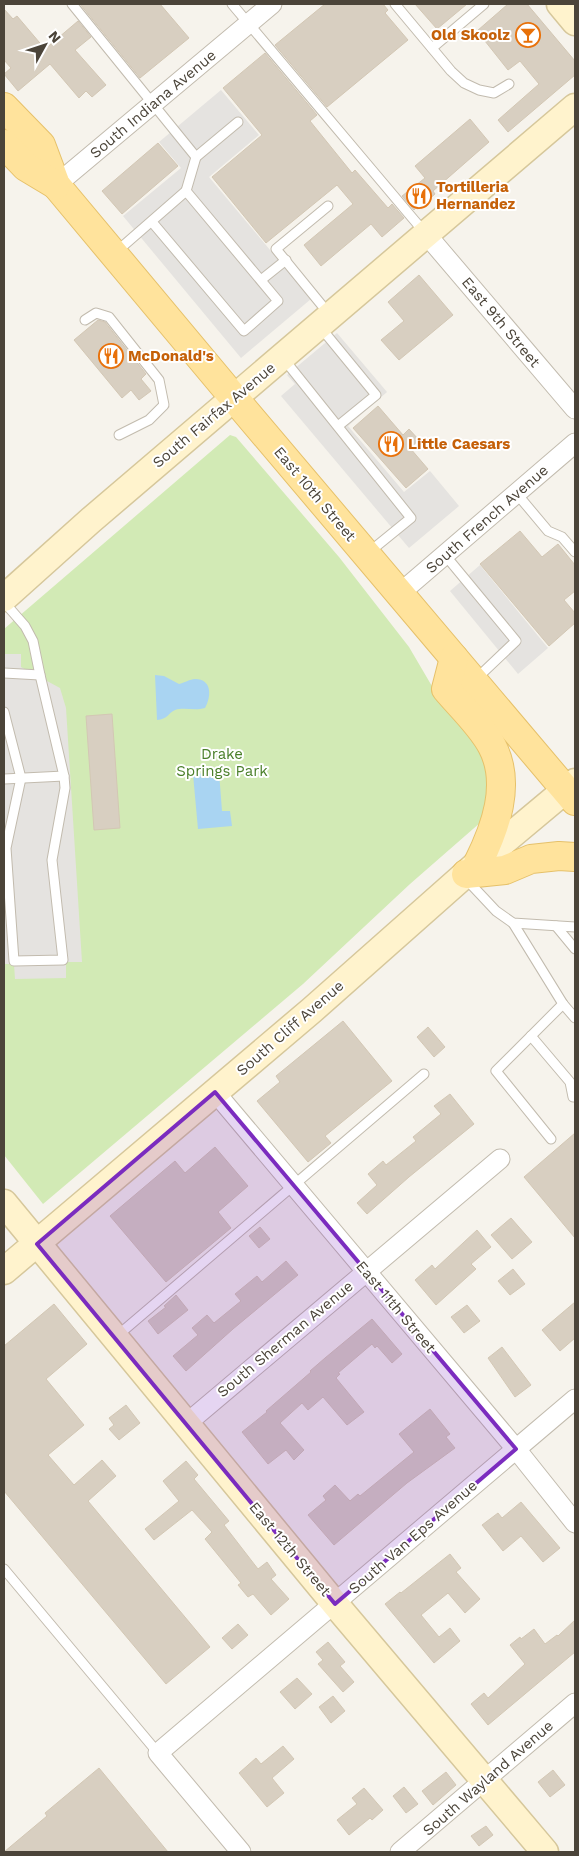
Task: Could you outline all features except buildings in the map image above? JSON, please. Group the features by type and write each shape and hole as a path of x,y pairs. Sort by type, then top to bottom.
{"main road":[{"name":"East 10th Street","path":"4,107 41,145 56,185"},
{"name":"East 10th Street","path":"4,144 26,167 56,185 399,594 572,791"},
{"path":"454,658 446,689 492,746 499,765 502,787 497,818 489,841 469,871"},
{"path":"469,871 504,870 531,859 558,856 575,857"}],"street":[{"name":"South Indiana Avenue","path":"56,185 272,4"},
{"path":"560,4 575,22"},
{"name":"South Fairfax Avenue","path":"4,600 91,520 575,107"},
{"name":"East 9th Street","path":"426,234 575,410"},
{"name":"South French Avenue","path":"399,594 575,443"},
{"name":"South Cliff Avenue","path":"4,1272 312,1010 469,871 572,791"},
{"name":"East 11th Street","path":"215,1092 516,1449 575,1523"},
{"name":"South Sherman Avenue","path":"186,1424 500,1159"},
{"path":"4,1203 37,1244"},
{"name":"East 12th Street","path":"37,1244 335,1604 545,1852"},
{"name":"South Van Eps Avenue","path":"158,1753 575,1399"},
{"name":"South Wayland Avenue","path":"400,1852 575,1703"},
{"path":"158,1753 241,1852"}],"lane":[{"path":"72,4 196,157"},
{"path":"232,4 426,234"},
{"path":"394,4 451,71 464,83 479,90 494,93 509,84"},
{"path":"432,48 484,4"},
{"path":"114,254 186,192 196,157 238,122"},
{"path":"152,222 244,330 278,301 186,192"},
{"path":"328,206 276,249 286,260 376,395 338,426"},
{"path":"261,280 286,260"},
{"path":"85,320 96,313 109,317 159,380 164,405 149,420 119,435"},
{"path":"282,357 411,518 366,555"},
{"path":"517,494 548,532 562,537 575,552"},
{"path":"445,555 516,641 474,681"},
{"path":"4,600 25,626 33,641 64,776 65,788 52,860 63,960 14,960 6,848 21,778 4,712"},
{"path":"4,674 40,675"},
{"path":"4,779 64,776"},
{"path":"469,871 496,911 513,923 563,1004 575,1018"},
{"path":"513,923 575,927"},
{"path":"556,926 575,949"},
{"path":"550,1139 496,1071 563,1004"},
{"path":"531,1036 570,1082 573,1097 575,1095"},
{"path":"115,1338 424,1074"},
{"path":"4,1569 158,1753"}],"highlighted area":[{"path":"215,1092 516,1449 335,1604 37,1244"}],"green space":[{"name":"Drake Springs Park","path":"230,435 236,437 339,557 409,647 436,693 480,746 493,787 481,822 410,884 303,984 43,1204 4,1155 4,629"}],"shaded area":[{"path":"221,90 259,135 209,177 311,299 241,358 123,216 181,168 159,142"},
{"path":"337,333 387,392 348,426 404,492 430,471 459,506 409,548 281,396 295,384 287,375"},
{"path":"480,565 548,648 518,674 450,591"},
{"path":"4,654 21,654 21,667 60,688 66,708 82,962 66,962 66,978 15,979 14,964 4,964"}],"water":[{"path":"155,675 164,676 179,684 195,679 205,682 208,686 209,694 205,708 175,710 157,720"},
{"path":"219,772 222,811 230,811 232,826 198,829 193,774"}],"place":[{"name":"Old Skoolz","path":"528,35"},
{"name":"Tortilleria Hernandez","path":"419,196"},
{"name":"McDonald's","path":"111,356"},
{"name":"Little Caesars","path":"391,444"}]}
